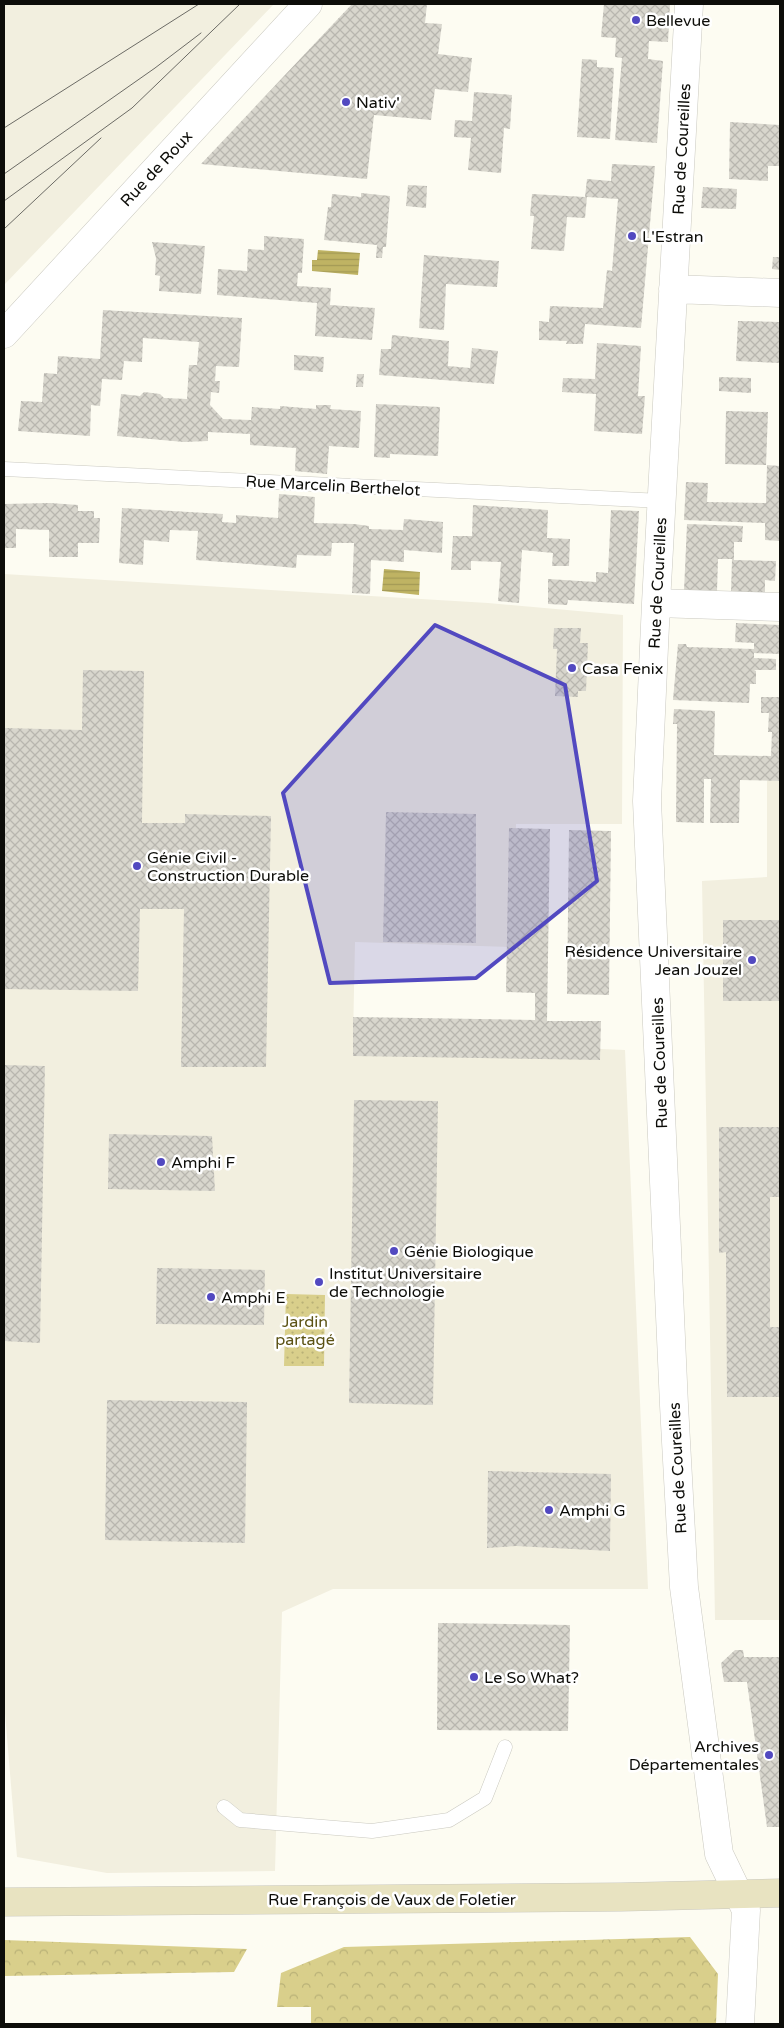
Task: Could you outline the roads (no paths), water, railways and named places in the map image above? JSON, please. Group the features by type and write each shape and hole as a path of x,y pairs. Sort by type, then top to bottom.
{"street":[{"name":"Rue de Roux","path":"4,334 308,4"},
{"name":"Rue de Coureilles","path":"689,4 647,801 684,1587 719,1854 746,1910 740,2024"},
{"path":"673,289 780,293"},
{"path":"656,603 780,607"},
{"name":"Rue François de Vaux de Foletier","path":"4,1902 739,1895 780,1893"}],"lane":[{"name":"Rue Marcelin Berthelot","path":"4,469 662,501"},
{"path":"224,1807 240,1820 372,1831 449,1820 485,1798 505,1747"}],"tram line":[{"path":"4,128 199,4"},
{"path":"4,201 132,108 240,4"},
{"path":"4,174 155,68 201,33"},
{"path":"4,229 101,138"}],"place":[{"name":"Bellevue","path":"636,20"},
{"name":"Nativ'","path":"346,102"},
{"name":"L'Estran","path":"632,236"},
{"name":"Casa Fenix","path":"572,668"},
{"name":"Génie Civil - Construction Durable","path":"137,866"},
{"name":"Résidence Universitaire Jean Jouzel","path":"752,960"},
{"name":"Amphi F","path":"161,1162"},
{"name":"Génie Biologique","path":"394,1251"},
{"name":"Institut Universitaire de Technologie","path":"319,1282"},
{"name":"Amphi E","path":"211,1297"},
{"name":"Amphi G","path":"549,1510"},
{"name":"Le So What?","path":"474,1677"},
{"name":"Archives Départementales","path":"769,1755"}],"park label":[{"name":"Jardin partagé","path":"305,1330"}]}
